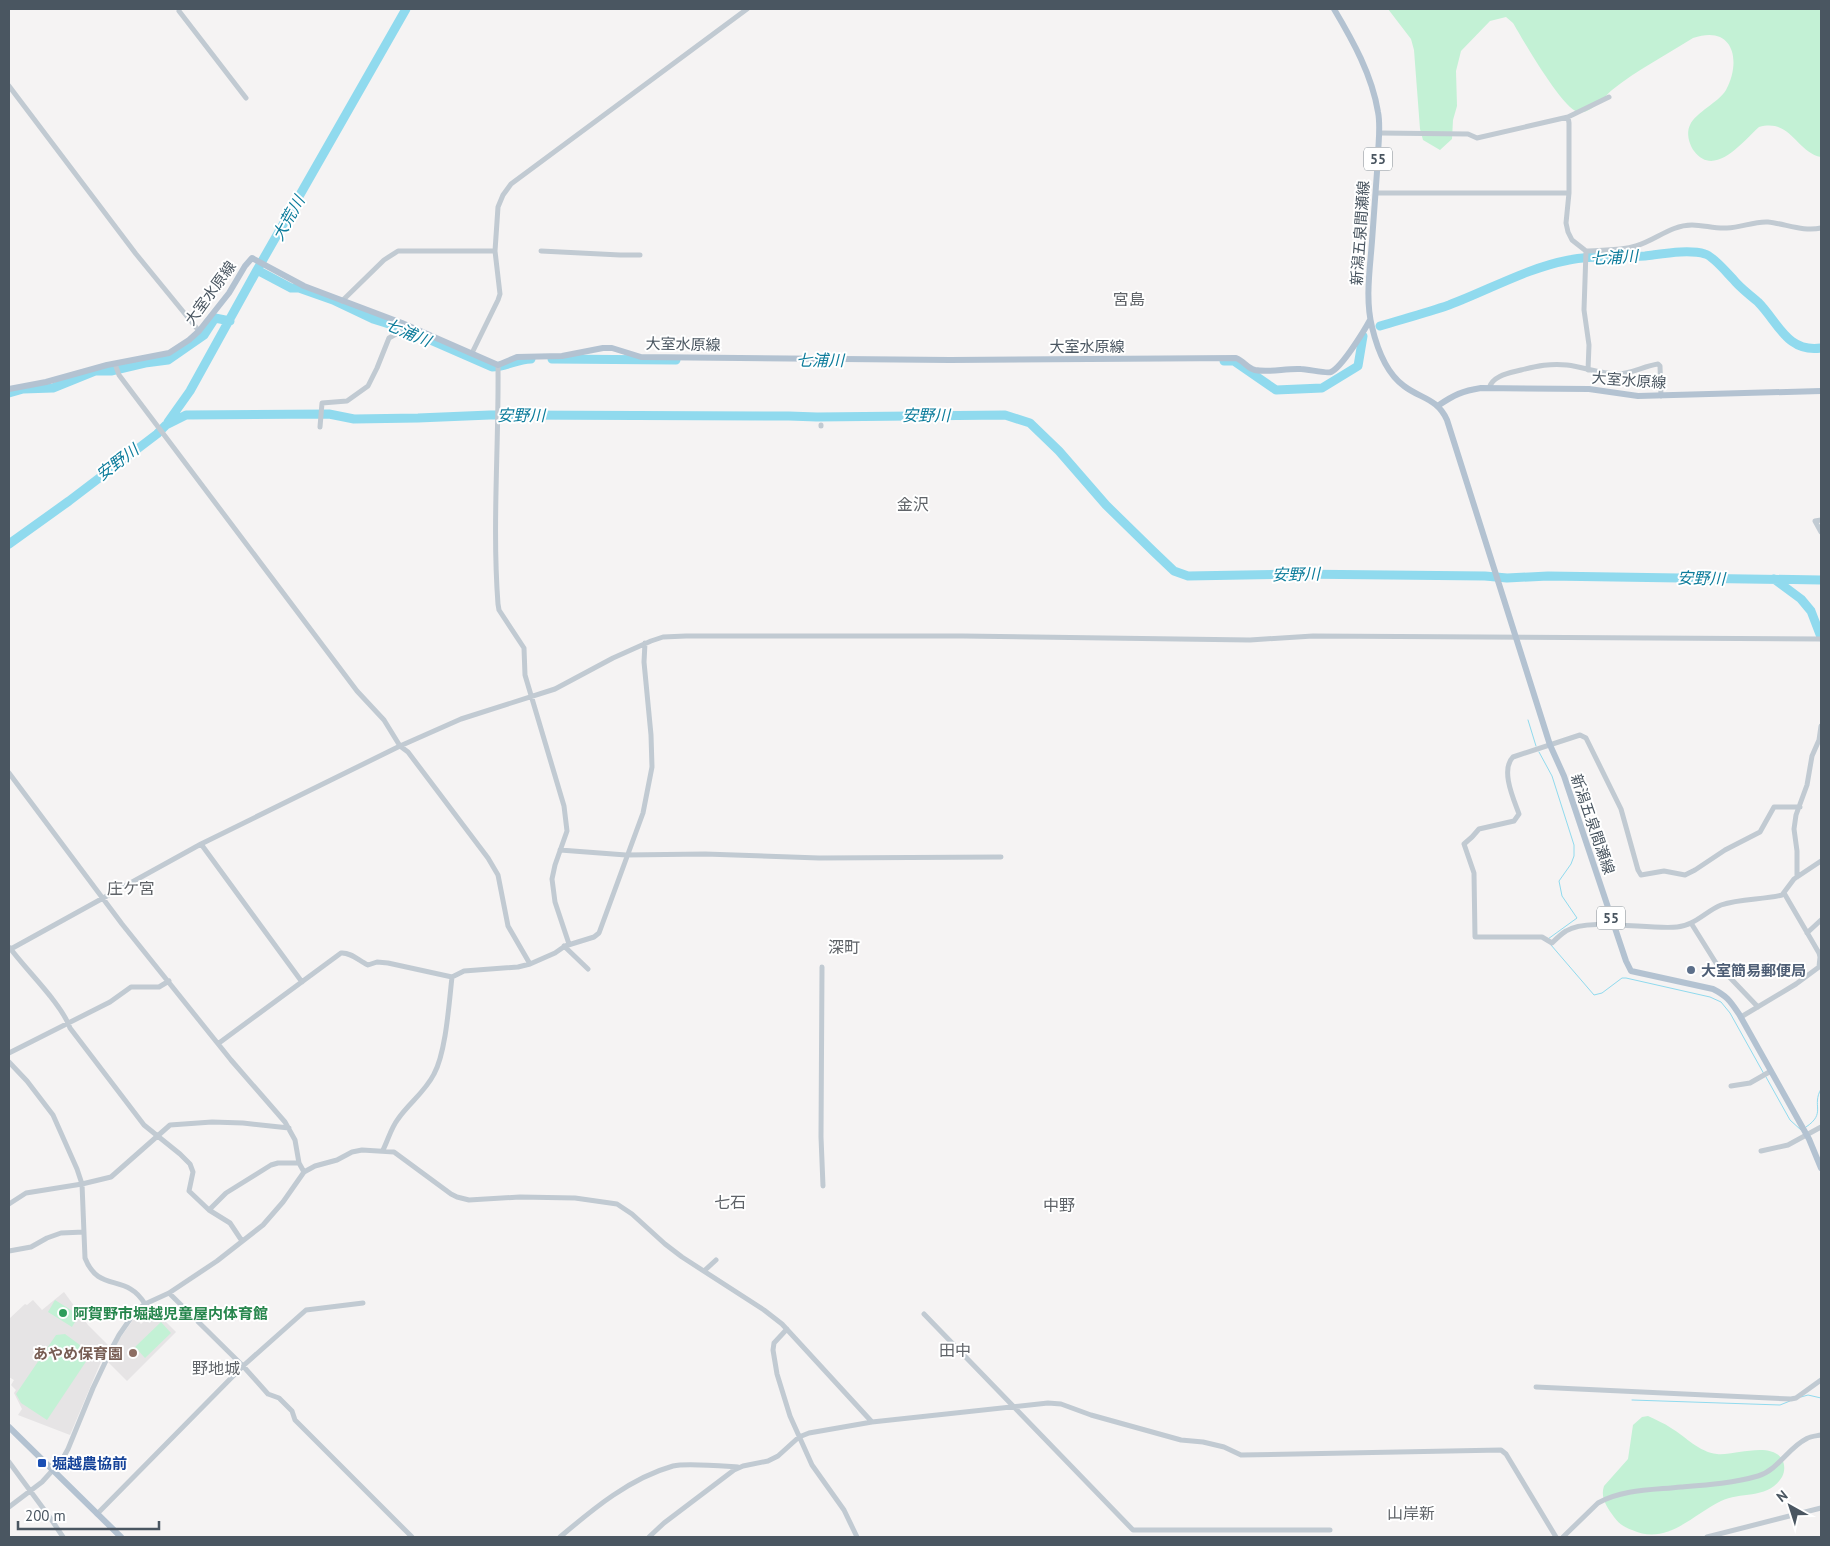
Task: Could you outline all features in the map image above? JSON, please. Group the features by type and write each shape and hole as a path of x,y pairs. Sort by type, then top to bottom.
{"main road":[{"name":"新潟五泉間瀬線","path":"1334,9 1362,59 1372,85 1378,111 1380,134 1368,294 1370,320"},
{"name":"大室水原線","path":"9,389 116,367 169,353 190,340 199,331 229,293 252,258 304,286 402,323 498,365 517,357 562,356 612,348 641,357 950,360 1236,358 1243,361 1249,368 1257,370 1299,369 1328,373 1333,371 1352,348 1370,320"},
{"name":"55","path":"1370,320 1374,336 1389,371 1403,386 1439,405"},
{"name":"大室水原線","path":"1439,405 1464,390 1489,388 1584,389 1638,396 1821,391"},
{"name":"新潟五泉間瀬線","path":"1439,405 1447,420 1550,745 1564,776 1631,971 1713,989 1724,994 1741,1017 1807,1136 1821,1166"},
{"path":"9,1427 121,1537"}],"street":[{"path":"472,353 500,294 495,251 498,207 503,195 511,184 747,9"},
{"path":"179,11 246,98"},
{"path":"9,86 136,254 199,331"},
{"path":"1380,134 1468,134 1477,138 1568,117 1609,98"},
{"path":"1568,117 1569,193 1566,210 1568,232 1572,240 1586,252 1625,249 1657,238 1674,228 1694,225 1727,228 1768,222 1806,229 1821,228"},
{"path":"1376,193 1569,193"},
{"path":"342,301 394,252 407,250 495,251"},
{"path":"541,251 640,255"},
{"path":"1586,252 1584,310 1589,345 1588,370"},
{"path":"321,425 322,403 347,401 368,386 389,338 398,333 402,323"},
{"path":"1489,388 1490,383 1508,372 1551,364 1568,365 1618,374 1658,364 1661,370 1661,396"},
{"path":"498,365 499,423 496,516 498,604 524,648 525,676 564,806 567,822 566,830 554,865 552,879 555,902 566,945 588,969"},
{"path":"116,367 154,422 357,691 384,720 400,746 408,752 494,867 498,875 508,926 530,964"},
{"path":"1821,520 1815,521 1821,532"},
{"path":"242,1241 230,1223 208,1210 189,1191 193,1172 190,1164 144,1125 70,1028 68,1022 9,949 104,899 201,844 400,746 461,719 555,689 645,643 663,638 686,636 963,636 1250,640 1313,636 1818,639"},
{"path":"219,1044 331,959 345,952 368,965 377,962 388,962 452,977 464,971 518,967 530,964 555,953 566,945 594,937 599,933 642,813 652,767 652,735 644,662 645,643"},
{"path":"1797,877 1797,851 1794,829 1807,785 1812,756 1819,740 1821,726"},
{"path":"1800,807 1774,807 1760,832 1725,850 1695,870 1685,874 1670,872 1641,875 1619,804 1586,738 1580,735 1513,757 1510,760 1508,783 1519,814 1517,818 1514,821 1479,828 1464,844 1474,873 1475,937 1542,938 1552,943 1572,928 1592,925 1677,927 1691,923 1719,906 1738,900 1776,896 1784,893 1797,877 1821,861"},
{"path":"9,773 122,924 231,1060 289,1128 295,1140 299,1163 304,1172"},
{"path":"201,844 302,982"},
{"path":"560,850 626,855 705,854 816,858 1001,857"},
{"path":"1741,1017 1796,984 1819,967 1820,957 1784,893"},
{"path":"1807,933 1821,920"},
{"path":"1691,923 1716,963 1758,1006"},
{"path":"822,967 821,1137 823,1186"},
{"path":"383,1150 397,1120 417,1098 435,1073 451,998 452,977"},
{"path":"9,1053 110,1002 131,987 159,987 169,981"},
{"path":"9,1062 27,1080 53,1116 82,1184 85,1258 90,1269 99,1278 122,1284 134,1290 140,1295 145,1304"},
{"path":"1731,1086 1750,1083 1771,1071"},
{"path":"9,1204 26,1194 111,1177 170,1125 212,1122 289,1128"},
{"path":"1762,1152 1788,1145 1821,1127"},
{"path":"9,1507 52,1471 68,1449 93,1388 118,1335 135,1312 145,1304 169,1293 217,1261 263,1225 283,1202 304,1172 316,1166 337,1160 352,1152 362,1150 394,1152 451,1194 470,1200 520,1197 574,1198 610,1201 617,1204 632,1214 665,1244 764,1310 787,1329 872,1422"},
{"path":"208,1210 226,1193 271,1165 299,1163"},
{"path":"9,1251 31,1247 61,1233 84,1232"},
{"path":"704,1270 716,1260"},
{"path":"169,1293 243,1366 268,1394 279,1398 292,1411 295,1420 412,1537"},
{"path":"97,1514 243,1366 306,1310 364,1303"},
{"path":"924,1314 1133,1530 1330,1530"},
{"path":"787,1329 774,1342 773,1350 777,1374 799,1438 812,1465 844,1510 857,1537"},
{"path":"1536,1387 1791,1399 1796,1398 1821,1380"},
{"path":"649,1537 664,1523 734,1470 768,1461 778,1456 799,1438 810,1433 872,1422 1048,1403 1062,1404 1091,1415 1169,1437 1224,1447 1240,1455 1501,1450 1506,1454 1556,1537"},
{"path":"1563,1537 1598,1503 1604,1500 1623,1493 1680,1488 1758,1476 1771,1470 1801,1442 1821,1434"},
{"path":"9,1462 52,1519 63,1537"},
{"path":"560,1537 625,1488 660,1471 674,1466 741,1467"},
{"path":"1707,1537 1821,1508"}],"shaded area":[{"path":"64,1292 88,1325 108,1345 70,1435 18,1415 22,1409 14,1393 16,1390 11,1385 14,1380 9,1377 9,1319 25,1304 27,1305 33,1300 42,1310"},
{"name":"あやめ保育園","path":"155,1311 176,1332 127,1381 108,1362 116,1344 135,1317 141,1324"}],"green space":[{"path":"1388,9 1821,9 1821,157 1805,149 1786,131 1770,125 1759,127 1737,148 1720,159 1711,161 1702,159 1694,151 1689,138 1688,131 1690,125 1697,116 1722,95 1731,79 1733,57 1725,40 1717,36 1707,35 1693,38 1631,76 1592,108 1587,111 1578,112 1562,99 1513,23 1506,17 1490,21 1461,51 1456,71 1457,106 1453,120 1452,139 1440,150 1423,140 1420,129 1414,50 1411,39"},
{"name":"阿賀野市堀越児童屋内体育館","path":"55,1300 79,1315 72,1327 48,1312"},
{"path":"161,1322 171,1333 145,1358 135,1347"},
{"path":"65,1334 84,1348 87,1360 47,1420 21,1403 16,1394 56,1335"},
{"path":"1648,1416 1710,1453 1724,1454 1761,1450 1776,1454 1782,1459 1784,1464 1782,1477 1769,1489 1721,1501 1668,1532 1645,1534 1627,1528 1618,1522 1609,1510 1605,1502 1603,1490 1604,1486 1628,1459 1633,1425 1642,1417"}],"waterway":[{"name":"大荒川","path":"168,422 190,391 406,9"},
{"name":"七浦川","path":"1380,326 1449,305 1538,268 1569,260 1691,252 1708,255 1716,261 1758,302 1791,341 1800,346 1821,348"},
{"name":"七浦川","path":"257,270 291,288 299,288 333,300 373,319 405,329 492,367 531,359"},
{"path":"9,393 23,389 53,388 95,371 111,371 168,360 204,335 215,318 230,321"},
{"name":"七浦川","path":"1224,361 1234,361 1276,390 1322,388 1358,366 1363,336"},
{"name":"七浦川","path":"552,359 676,360"},
{"name":"安野川","path":"9,544 69,501 157,434 166,425 186,415 329,414 354,419 490,415 817,417 1005,415 1030,423 1059,451 1106,505 1153,551 1174,571 1188,576 1293,574 1485,576 1507,578 1548,576 1821,580"},
{"path":"1774,579 1801,599 1811,611 1821,637"},
{"path":"1528,720 1536,746"},
{"path":"1539,752 1552,776 1574,845 1574,856 1571,864 1559,881 1562,896 1577,918 1548,939"},
{"path":"1551,945 1594,995 1602,993 1622,978 1626,978 1710,997 1721,1002 1730,1013 1764,1074"},
{"path":"1766,1077 1790,1120 1801,1130"},
{"path":"1806,1127 1816,1118 1817,1100 1821,1089"},
{"path":"1801,1397 1808,1395 1821,1398"},
{"path":"1632,1400 1780,1405 1790,1401"}],"place":[{"name":"大室簡易郵便局","path":"1691,970"},
{"name":"阿賀野市堀越児童屋内体育館","path":"63,1313"},
{"name":"あやめ保育園","path":"133,1353"},
{"name":"堀越農協前","path":"42,1463"}],"district":[{"name":"宮島","path":"1129,299"},
{"name":"金沢","path":"913,504"},
{"name":"庄ケ宮","path":"131,888"},
{"name":"深町","path":"844,947"},
{"name":"七石","path":"730,1202"},
{"name":"中野","path":"1059,1205"},
{"name":"田中","path":"955,1350"},
{"name":"野地城","path":"216,1368"},
{"name":"山岸新","path":"1411,1513"}]}
